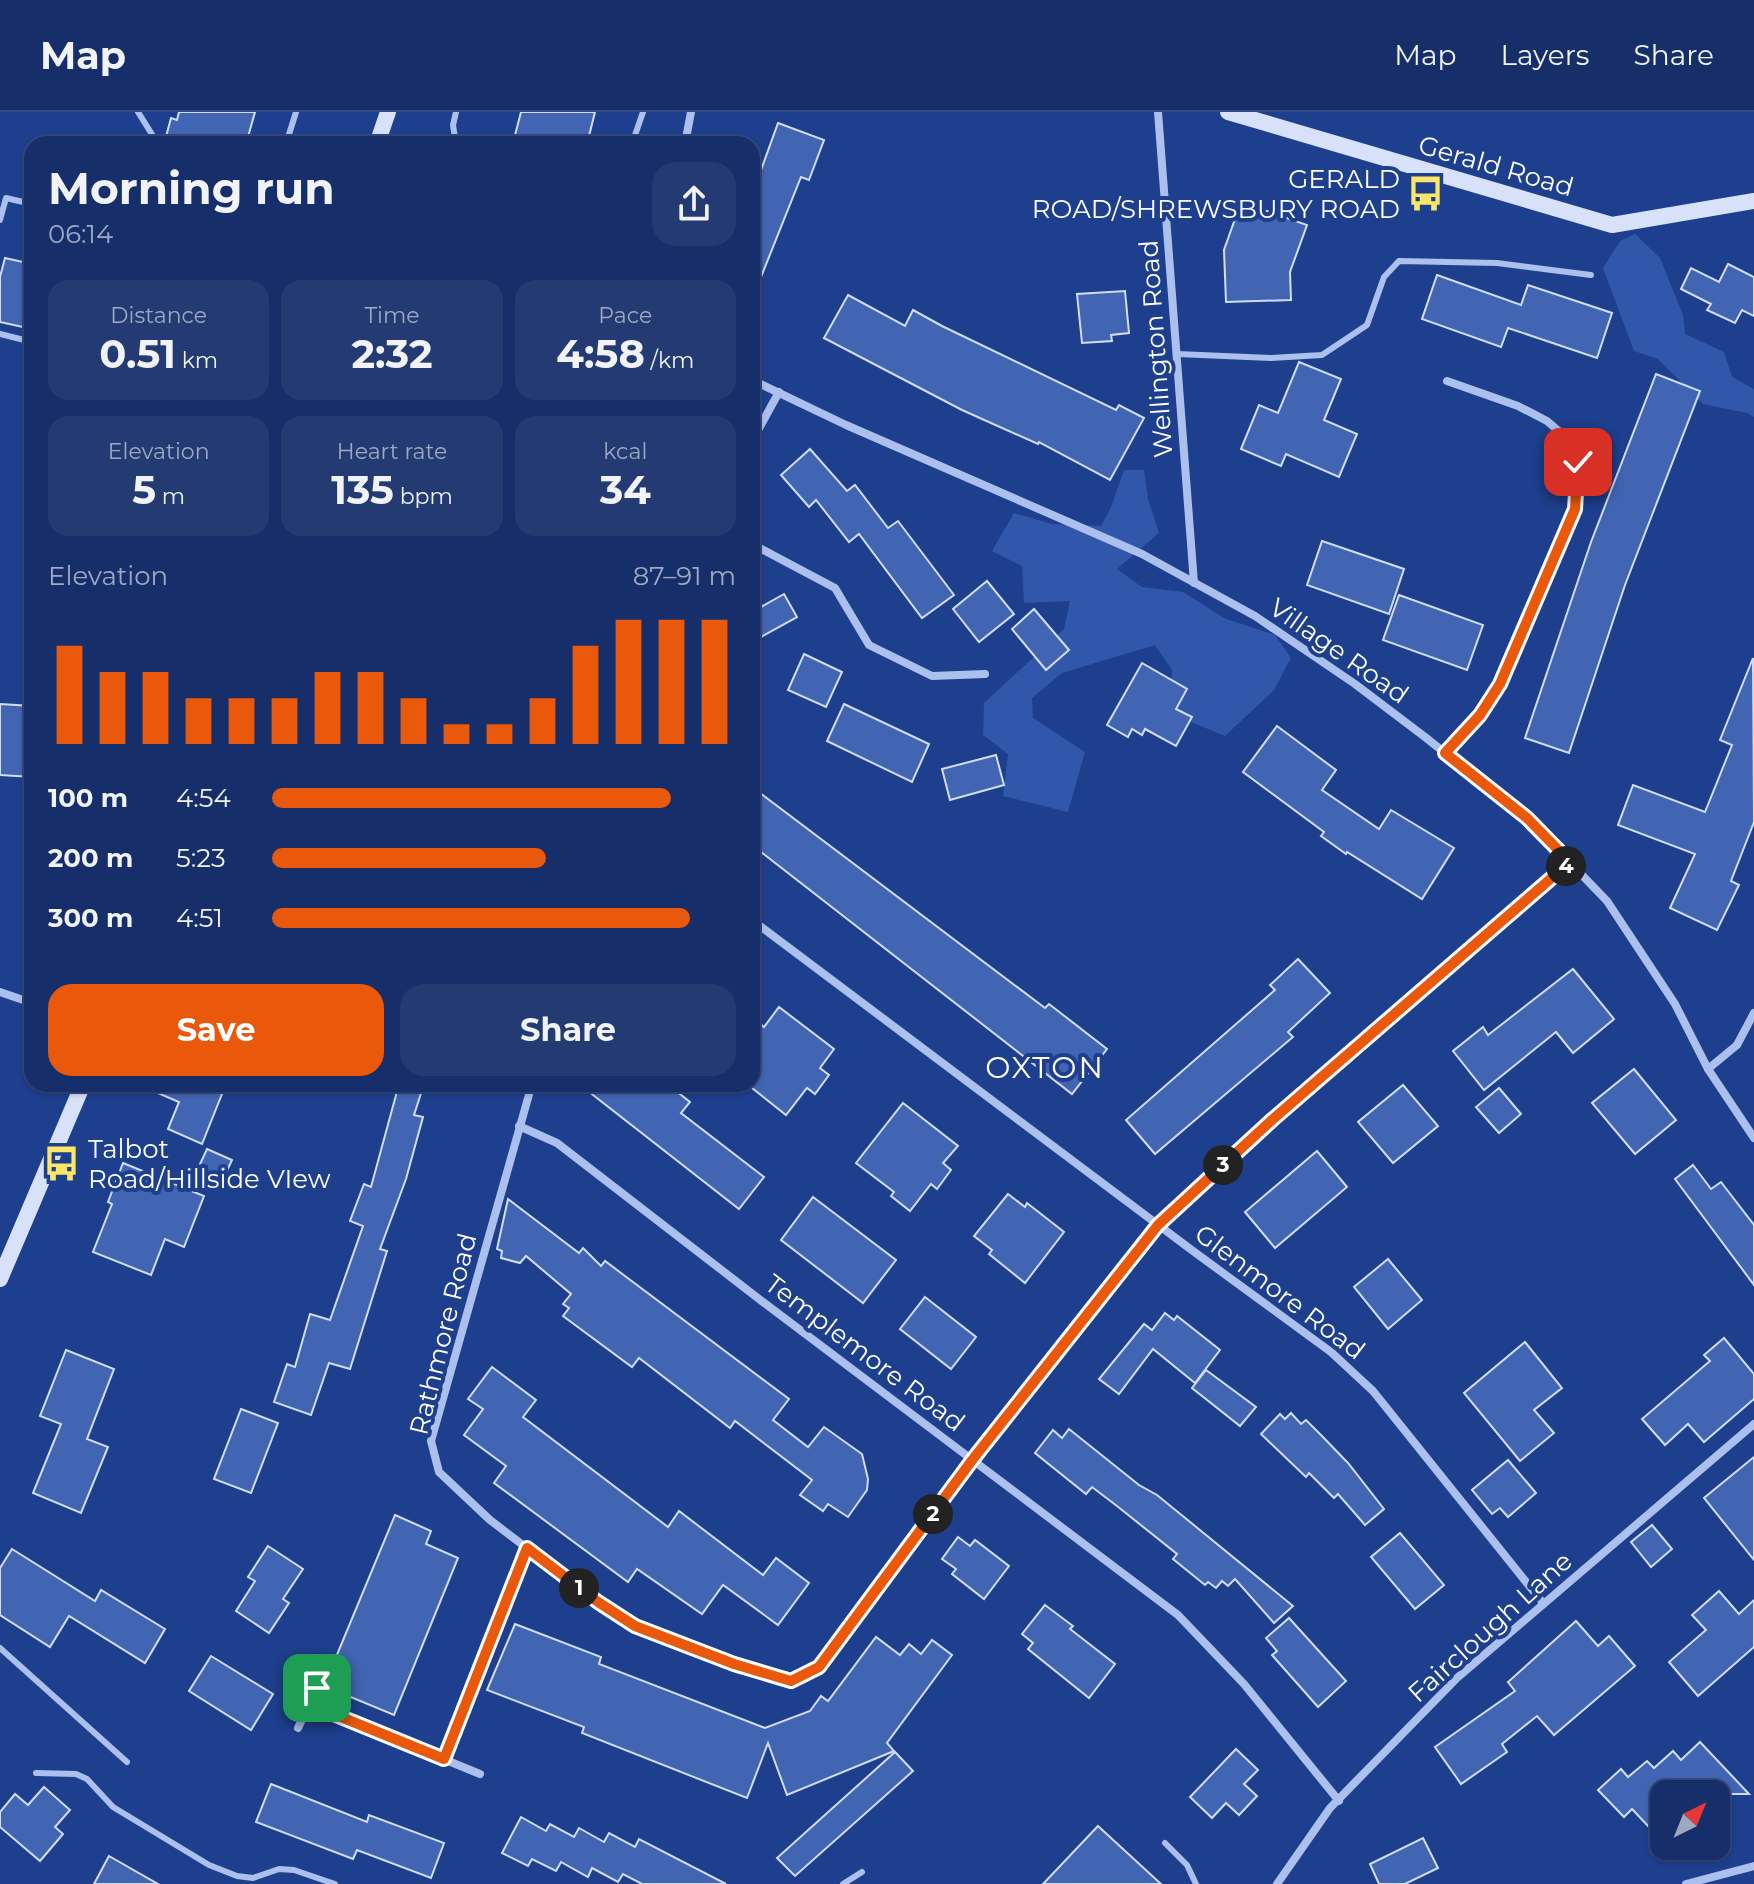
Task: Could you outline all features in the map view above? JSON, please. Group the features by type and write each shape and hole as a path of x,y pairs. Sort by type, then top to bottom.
{"street":[{"path":"380,136 388,112"},
{"path":"686,136 691,112"},
{"name":"Wellington Road","path":"1158,112 1194,583"},
{"name":"Gerald Road","path":"1228,112 1612,225 1754,201"},
{"path":"1445,753 1480,715 1500,684 1575,509 1578,462 1561,433 1547,421 1518,406 1447,381"},
{"name":"Village Road","path":"760,384 846,425 1142,554 1255,616 1355,684 1527,818 1607,901 1675,1004 1708,1069 1754,1138"},
{"path":"760,426 779,392"},
{"path":"760,548 835,588 869,645 932,676 985,674"},
{"path":"973,1459 1158,1225 1284,1109 1570,862"},
{"name":"Glenmore Road","path":"760,926 1331,1352 1373,1391 1543,1603"},
{"path":"0,992 24,1000"},
{"path":"1708,1069 1737,1045 1754,1013"},
{"path":"0,1279 80,1092"},
{"name":"Rathmore Road","path":"530,1092 431,1441 439,1472 490,1520 598,1602 635,1626 734,1664 791,1681 819,1667 973,1459"},
{"name":"Templemore Road","path":"519,1126 557,1143 1194,1630 1244,1684 1339,1801"},
{"name":"Fairclough Lane","path":"1277,1884 1330,1808 1457,1678 1754,1424"},
{"path":"444,1759 527,1548"},
{"path":"298,1728 317,1688"},
{"path":"309,1704 480,1774"},
{"path":"1686,1884 1754,1866"}],"lane":[{"path":"138,112 153,136"},
{"path":"288,136 296,112"},
{"path":"455,136 456,112"},
{"path":"635,136 643,112"},
{"path":"0,220 6,198 24,202"},
{"path":"1177,354 1271,358 1322,355 1367,325 1384,277 1399,261 1497,263 1591,275"},
{"path":"0,334 24,340"},
{"path":"0,1648 127,1762"},
{"path":"36,1773 76,1774 87,1779 113,1807 209,1865 237,1876 253,1878 279,1869 294,1870 335,1884"},
{"path":"1165,1843 1187,1865 1196,1884"},
{"path":"843,1884 862,1872"}],"shaded area":[{"path":"1635,234 1660,258 1683,315 1685,334 1724,352 1732,377 1754,389 1754,417 1703,404 1658,359 1634,351 1603,268 1620,241"},
{"path":"1124,470 1144,470 1148,499 1159,533 1117,569 1142,587 1183,592 1226,619 1275,635 1291,658 1274,690 1225,736 1179,717 1170,703 1172,670 1155,645 1062,673 1032,698 1033,718 1085,752 1068,812 1003,796 1008,754 983,735 984,703 1064,629 1070,601 1024,603 1022,566 992,551 1014,513 1052,524 1101,526"}],"building":[{"path":"179,112 255,112 248,136 166,136 171,118 177,120"},
{"path":"521,112 595,112 589,136 515,136"},
{"path":"778,123 824,140 809,180 801,177 760,280 760,173"},
{"path":"1241,202 1307,225 1290,272 1291,300 1226,302 1224,250"},
{"path":"5,258 24,262 24,327 0,322 0,277"},
{"path":"1728,264 1754,277 1754,316 1742,310 1735,323 1707,310 1711,304 1681,289 1691,268 1719,282"},
{"path":"1437,275 1521,305 1528,285 1612,313 1597,358 1508,328 1501,347 1422,319"},
{"path":"1125,291 1129,333 1111,335 1112,341 1082,343 1077,294"},
{"path":"848,295 905,326 913,310 1116,410 1119,405 1144,418 1110,480 1039,442 962,410 824,338"},
{"path":"1299,362 1341,379 1324,420 1357,434 1339,477 1286,454 1281,466 1241,449 1259,405 1278,413"},
{"path":"1656,374 1700,391 1625,585 1569,753 1525,738 1591,542"},
{"path":"810,449 847,491 855,485 888,528 898,521 954,595 922,618 859,534 849,542 816,500 809,507 781,475"},
{"path":"1322,541 1404,569 1389,614 1307,585"},
{"path":"987,581 1014,614 979,642 953,609"},
{"path":"784,594 797,617 760,638 760,608"},
{"path":"1399,595 1483,625 1467,670 1383,640"},
{"path":"1034,609 1069,650 1046,670 1012,629"},
{"path":"804,654 842,672 826,707 788,690"},
{"path":"1753,658 1754,822 1731,881 1739,885 1717,930 1670,908 1695,854 1618,825 1633,785 1705,812 1732,745 1720,740"},
{"path":"1142,663 1187,689 1176,709 1192,717 1176,746 1145,729 1142,735 1132,729 1128,737 1107,725"},
{"path":"0,704 24,706 24,776 0,775"},
{"path":"844,704 929,744 912,782 827,741"},
{"path":"1277,726 1336,770 1322,790 1379,829 1391,810 1454,848 1422,899 1346,854 1321,836 1324,832 1243,772"},
{"path":"996,755 1004,785 950,800 942,769"},
{"path":"760,793 1045,1008 1049,1004 1107,1049 1072,1094 760,851"},
{"path":"1298,959 1330,993 1288,1032 1293,1037 1155,1154 1126,1120 1275,990 1270,985"},
{"path":"1573,969 1614,1019 1573,1053 1556,1032 1484,1090 1453,1051 1483,1027 1488,1035"},
{"path":"779,1007 834,1049 820,1068 829,1075 815,1094 807,1088 786,1115 757,1092 760,1092 760,1024 764,1027"},
{"path":"1634,1069 1676,1120 1635,1154 1592,1103"},
{"path":"1403,1085 1438,1126 1393,1163 1358,1122"},
{"path":"1499,1088 1521,1114 1499,1133 1476,1107"},
{"path":"156,1092 223,1092 202,1144 168,1129 179,1102"},
{"path":"397,1092 421,1092 414,1115 423,1117 406,1179 380,1249 387,1251 350,1369 329,1363 311,1415 274,1402 287,1364 295,1367 310,1314 330,1320 363,1226 350,1221 364,1184 371,1187"},
{"path":"589,1092 677,1092 690,1102 681,1113 764,1177 739,1209"},
{"path":"903,1103 958,1146 943,1163 951,1170 937,1189 931,1184 910,1211 891,1196 894,1192 856,1163"},
{"path":"207,1149 232,1160 219,1188 194,1177"},
{"path":"1317,1151 1347,1187 1275,1248 1245,1212"},
{"path":"123,1163 204,1196 184,1247 165,1239 151,1275 93,1252 112,1204 108,1202"},
{"path":"1693,1165 1711,1189 1721,1182 1754,1225 1754,1285 1675,1179"},
{"path":"1008,1194 1025,1207 1027,1203 1064,1232 1025,1283 989,1254 992,1250 974,1236"},
{"path":"813,1197 896,1260 863,1303 781,1240"},
{"path":"508,1199 579,1253 583,1248 601,1266 605,1261 789,1399 773,1420 808,1447 824,1427 862,1454 868,1479 867,1490 848,1517 828,1504 823,1511 800,1495 812,1480 735,1421 730,1428 639,1358 632,1367 563,1316 569,1308 563,1304 571,1294 526,1256 520,1263 501,1258 502,1251 497,1249"},
{"path":"1388,1259 1422,1300 1388,1329 1354,1287"},
{"path":"925,1297 976,1337 951,1369 900,1329"},
{"path":"1165,1313 1174,1320 1177,1316 1220,1350 1195,1383 1153,1349 1119,1394 1099,1379 1144,1324 1152,1330"},
{"path":"1724,1338 1754,1374 1754,1399 1704,1442 1688,1424 1665,1445 1642,1419 1710,1361 1704,1355"},
{"path":"1525,1342 1562,1388 1534,1410 1554,1433 1520,1461 1464,1393"},
{"path":"66,1350 114,1369 87,1439 108,1447 81,1513 33,1493 61,1424 40,1416"},
{"path":"492,1367 536,1400 523,1417 668,1527 679,1511 763,1575 776,1558 809,1583 778,1625 723,1585 702,1614 637,1569 628,1582 494,1483 506,1466 464,1435 483,1409 468,1399"},
{"path":"1206,1370 1256,1407 1240,1426 1192,1388"},
{"path":"241,1409 278,1423 251,1493 214,1479"},
{"path":"1291,1413 1301,1424 1306,1420 1320,1434 1348,1463 1384,1509 1365,1525 1338,1494 1334,1498 1309,1473 1306,1477 1261,1434 1280,1414 1285,1419"},
{"path":"1069,1429 1139,1485 1157,1495 1293,1606 1274,1623 1235,1579 1228,1586 1222,1581 1216,1588 1208,1582 1205,1585 1173,1559 1177,1554 1117,1506 1092,1487 1086,1494 1035,1453 1053,1430 1062,1438"},
{"path":"1754,1457 1754,1560 1704,1498"},
{"path":"1508,1460 1536,1493 1508,1517 1500,1508 1492,1514 1472,1490"},
{"path":"395,1515 431,1531 426,1544 458,1558 394,1715 324,1686"},
{"path":"1652,1525 1672,1549 1651,1567 1631,1542"},
{"path":"1400,1533 1444,1585 1415,1609 1371,1557"},
{"path":"958,1537 970,1546 975,1540 1009,1566 984,1599 952,1574 956,1569 942,1559"},
{"path":"268,1546 303,1569 283,1599 289,1603 269,1633 236,1611 255,1581 248,1577"},
{"path":"12,1549 95,1601 101,1590 165,1629 145,1663 69,1616 50,1647 0,1615 0,1568"},
{"path":"1719,1591 1739,1614 1754,1600 1754,1647 1698,1696 1669,1662 1706,1630 1692,1615"},
{"path":"1045,1605 1115,1664 1089,1698 1028,1649 1033,1643 1022,1634"},
{"path":"1289,1618 1346,1681 1318,1707 1272,1655 1277,1651 1266,1638"},
{"path":"1576,1621 1598,1646 1609,1636 1635,1666 1554,1735 1537,1716 1502,1744 1507,1752 1461,1784 1435,1747 1515,1691 1508,1682"},
{"path":"515,1624 601,1657 599,1664 765,1728 810,1711 821,1696 828,1701 876,1637 900,1655 909,1644 921,1654 932,1640 952,1655 887,1743 894,1751 787,1795 768,1743 747,1798 582,1733 584,1727 487,1690"},
{"path":"211,1656 273,1694 251,1730 189,1691"},
{"path":"1700,1742 1749,1794 1730,1794 1730,1780 1650,1780 1650,1828 1632,1809 1624,1817 1598,1790 1621,1769 1628,1777 1647,1761 1654,1768 1673,1751 1681,1760"},
{"path":"1236,1749 1258,1770 1244,1784 1257,1796 1239,1815 1226,1803 1212,1818 1190,1797"},
{"path":"895,1752 913,1771 795,1876 777,1858"},
{"path":"271,1784 367,1822 369,1815 444,1843 431,1878 357,1850 353,1859 256,1822"},
{"path":"44,1787 70,1810 55,1827 63,1834 40,1861 0,1827 0,1812 15,1794 28,1805"},
{"path":"521,1817 546,1831 550,1824 574,1837 579,1828 604,1842 609,1833 635,1847 639,1839 726,1884 642,1884 623,1874 618,1882 592,1868 588,1877 561,1862 556,1871 532,1859 528,1866 502,1853"},
{"path":"1098,1826 1161,1884 1043,1884"},
{"path":"1423,1838 1438,1868 1405,1884 1379,1884 1370,1864"},
{"path":"109,1856 158,1884 94,1884"}],"place":[{"name":"GERALD ROAD/SHREWSBURY ROAD","path":"1426,194"},
{"name":"Talbot Road/Hillside VIew","path":"62,1164"}],"district":[{"name":"OXTON","path":"1045,1067"}],"route":[{"path":"317,1688 309,1704 444,1759 527,1548 635,1626 734,1664 791,1681 819,1667 973,1459 1158,1225 1272,1120 1570,862 1527,818 1445,753 1480,715 1500,684 1575,509 1578,462"}]}
